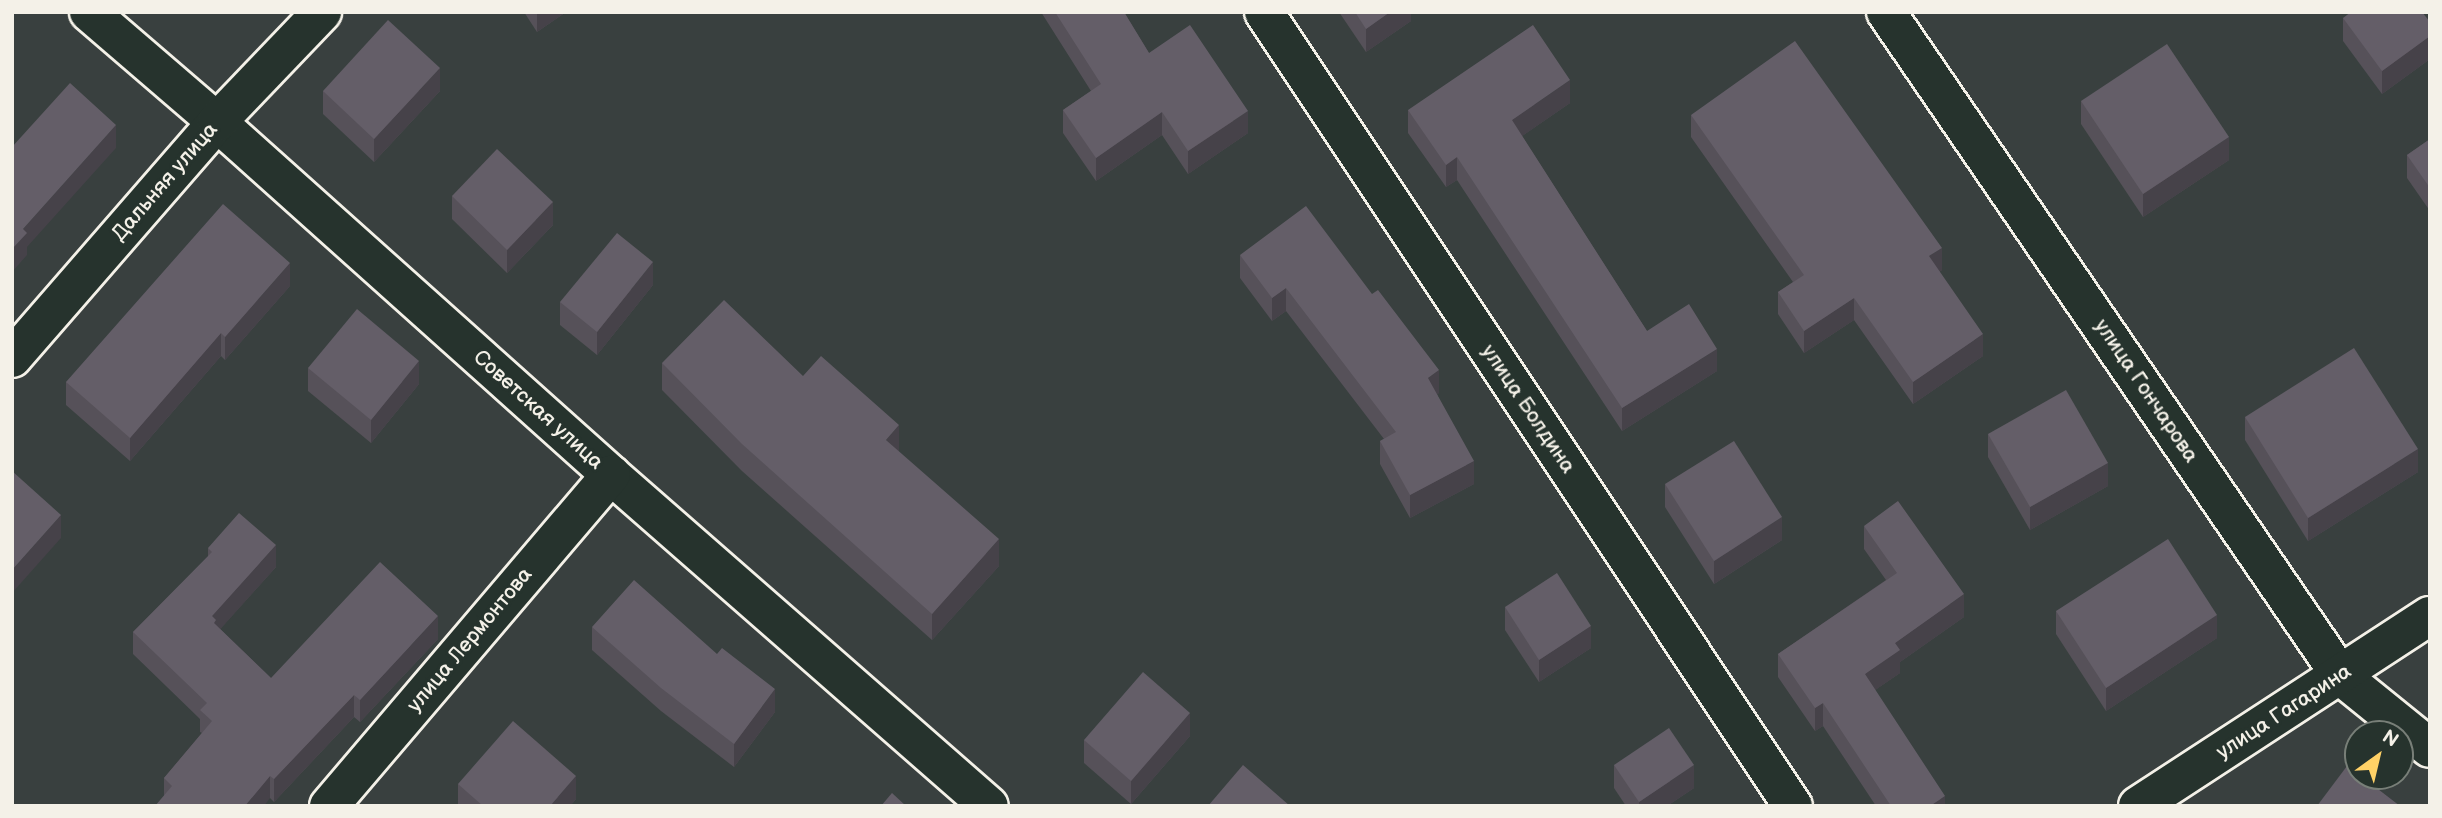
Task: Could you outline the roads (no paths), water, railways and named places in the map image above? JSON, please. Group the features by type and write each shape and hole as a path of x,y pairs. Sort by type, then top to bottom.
{"street":[{"name":"Советская улица","path":"89,12 217,122 611,475 989,806"},
{"name":"Дальняя улица","path":"12,358 217,122 322,12"},
{"name":"улица Болдина","path":"1264,12 1793,806"},
{"name":"улица Гончарова","path":"1886,12 2342,676 2430,748"},
{"name":"улица Лермонтова","path":"329,806 611,475"},
{"name":"улица Гагарина","path":"2138,806 2342,676 2430,616"}]}
